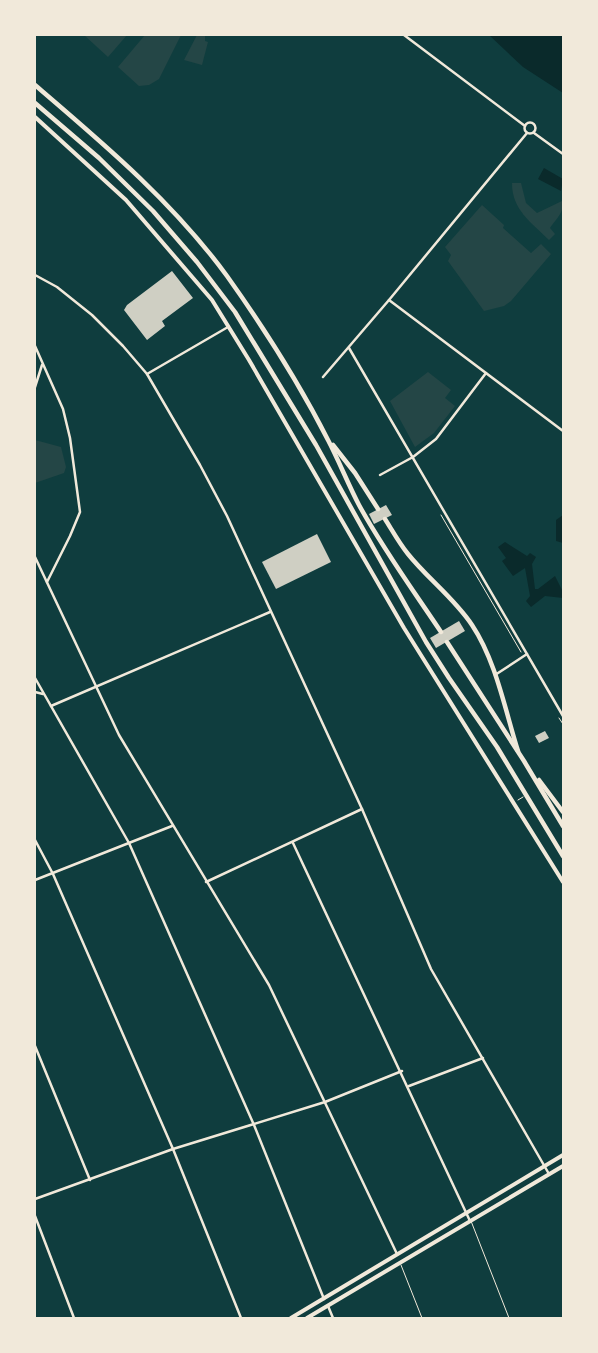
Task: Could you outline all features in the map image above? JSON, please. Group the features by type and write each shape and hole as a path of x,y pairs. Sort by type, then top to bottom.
{"highway":[{"path":"35,84 129,166 190,229 226,276 270,338 328,440 359,505 441,632"},
{"path":"35,103 99,158 152,211 197,262 234,312 321,454 426,642 497,747 563,856"},
{"path":"328,440 355,473 378,509"},
{"path":"384,519 408,554 457,604 473,626 494,675 518,751"},
{"path":"447,642 518,751 563,826"},
{"path":"524,761 563,812"}],"main road":[{"path":"35,117 126,200 212,299 230,326 404,628 563,882"},
{"path":"291,1318 563,1156"},
{"path":"307,1318 563,1166"}],"street":[{"path":"404,35 525,126 527,133"},
{"path":"525,126 529,123 534,124 536,130 534,133"},
{"path":"527,133 534,133 563,154"},
{"path":"322,377 390,300 527,133"},
{"path":"35,275 57,287 92,315 124,346 147,374 227,516 362,809 431,969 549,1174"},
{"path":"390,300 563,431"},
{"path":"147,374 230,326"},
{"path":"35,346 63,409 80,512 47,582"},
{"path":"349,348 563,716"},
{"path":"35,387 43,364"},
{"path":"380,475 413,457 439,436 486,373"},
{"path":"35,557 119,735 269,985 398,1255"},
{"path":"51,706 270,612"},
{"path":"494,675 527,654"},
{"path":"35,678 129,843 254,1125 324,1299"},
{"path":"35,692 44,694"},
{"path":"206,882 293,843 362,809"},
{"path":"35,880 172,826"},
{"path":"35,840 53,874 173,1149 241,1318"},
{"path":"293,843 402,1071 470,1221"},
{"path":"35,1046 90,1180"},
{"path":"409,1086 483,1058"},
{"path":"35,1199 173,1149 325,1102 402,1071"},
{"path":"35,1216 74,1318"},
{"path":"328,1306 333,1318"}],"lane":[{"path":"470,1221 509,1318"},
{"path":"400,1262 422,1318"}],"path":[{"path":"439,512 524,657"},
{"path":"558,716 563,724"},
{"path":"518,800 525,796"}],"shaded area":[{"path":"84,35 127,35 108,57"},
{"path":"145,35 181,35 159,79 149,85 139,86 118,67"},
{"path":"197,35 205,35 205,41 208,42 202,65 184,60"},
{"path":"489,35 563,35 563,93 523,67"},
{"path":"544,168 563,179 561,191 538,179"},
{"path":"512,183 521,183 526,203 537,213 562,201 561,212 550,228 555,234 549,240 529,221 519,208 515,201"},
{"path":"482,205 504,225 503,228 531,253 541,244 551,254 511,301 504,306 484,311 448,261 451,255 445,247"},
{"path":"428,372 451,390 445,398 455,406 434,433 415,447 390,401"},
{"path":"35,440 61,447 66,467 64,473 35,483"},
{"path":"563,515 563,543 556,541 556,520"},
{"path":"505,542 527,556 530,553 536,557 532,564 535,589 538,589 555,576 563,592 563,598 545,596 531,607 526,601 530,596 525,568 513,576 502,561 506,558 498,547"}],"building":[{"path":"172,271 193,298 162,321 165,326 147,340 124,310 127,305"},
{"path":"386,505 392,515 374,524 369,514"},
{"path":"317,534 331,562 276,589 262,562"},
{"path":"459,621 465,631 436,648 430,638"},
{"path":"545,731 549,738 539,743 535,736"}]}
